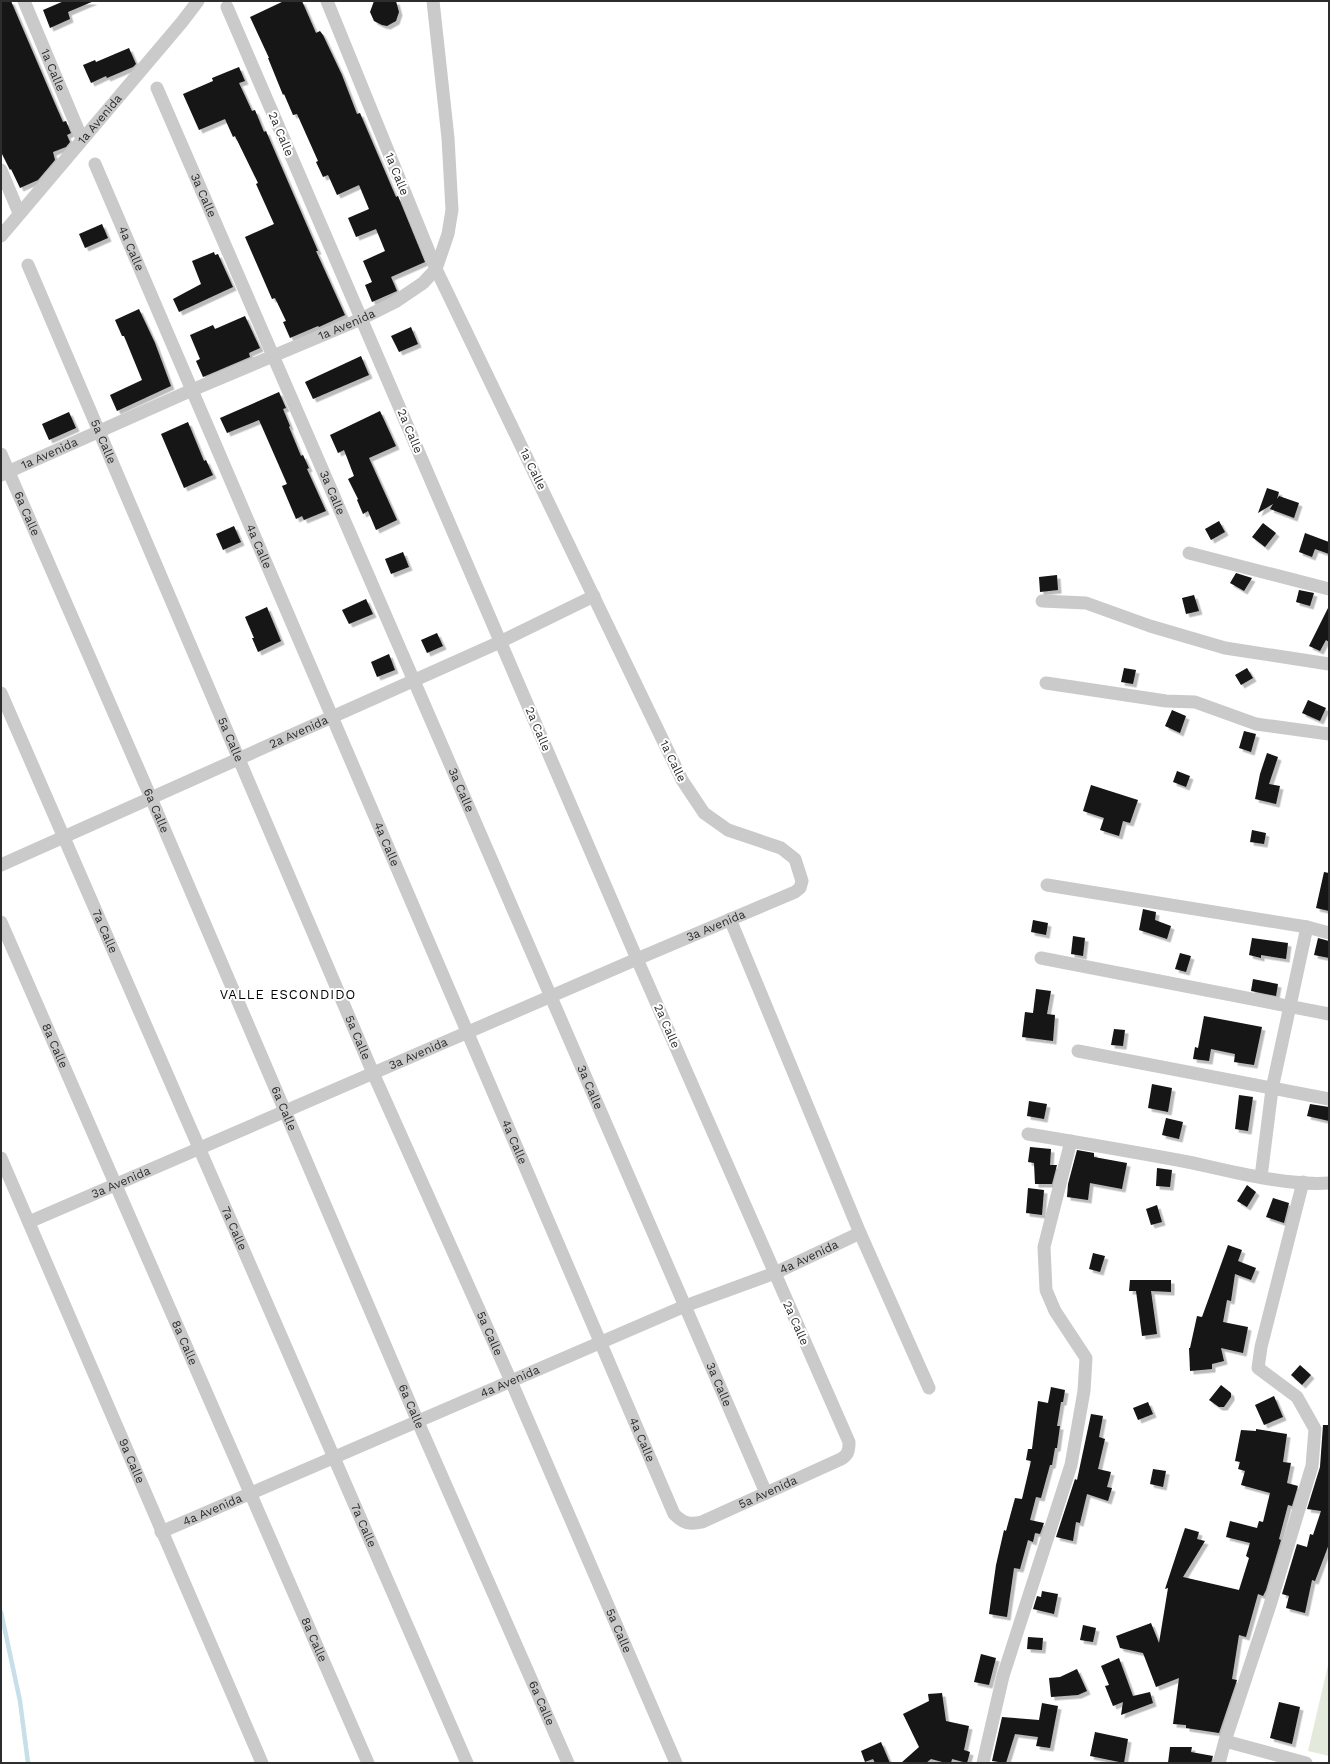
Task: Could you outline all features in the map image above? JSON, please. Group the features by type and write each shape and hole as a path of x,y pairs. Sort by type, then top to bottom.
{"street":[{"name":"1a Calle","path":"24,1 82,140"},
{"name":"1a Avenida","path":"2,231 20,213 198,1"},
{"name":"1a Calle","path":"327,1 436,269 682,780 704,813 728,830 780,848 795,859 802,881"},
{"name":"1a Avenida","path":"5,474 192,390 395,302 423,283 436,269 448,234 452,210 448,138 433,1"},
{"name":"2a Calle","path":"227,7 500,642 849,1442 849,1450"},
{"name":"3a Calle","path":"157,88 766,1493"},
{"name":"4a Calle","path":"95,164 674,1514 682,1522"},
{"path":"1,170 20,213"},
{"name":"5a Calle","path":"28,264 98,432 373,1072 511,1381 676,1763"},
{"name":"6a Calle","path":"1,454 5,474 151,798 418,1422 568,1763"},
{"path":"1189,553 1329,589"},
{"name":"2a Avenida","path":"1,865 500,642 594,596"},
{"path":"1042,601 1086,603 1150,626 1225,648 1329,664"},
{"path":"1046,683 1166,701 1195,702 1256,724 1329,734"},
{"name":"7a Calle","path":"1,693 467,1763"},
{"name":"3a Avenida","path":"29,1222 637,958 795,892 800,888 802,881"},
{"path":"1047,885 1307,927 1329,933"},
{"path":"730,919 860,1233 929,1388"},
{"name":"8a Calle","path":"1,922 368,1763"},
{"path":"1261,1177 1272,1089 1288,1008 1307,927"},
{"path":"1041,958 1288,1008 1329,1014"},
{"path":"1078,1051 1329,1099"},
{"path":"1028,1134 1261,1177 1303,1182 1329,1183"},
{"path":"983,1763 1003,1676 1071,1465 1084,1391 1086,1358 1055,1311 1046,1290 1044,1246 1071,1142"},
{"name":"9a Calle","path":"1,1158 262,1763"},
{"path":"1219,1763 1270,1605 1312,1466 1315,1430 1297,1397 1258,1368 1261,1347 1303,1182"},
{"name":"4a Avenida","path":"162,1532 685,1306 775,1273 860,1233"},
{"name":"5a Avenida","path":"682,1522 693,1525 702,1522 841,1459 847,1456 849,1450"},
{"path":"1225,1741 1306,1763"}],"green space":[{"path":"1329,1661 1329,1756 1308,1751"}],"building":[{"path":"1,1 11,1 63,122 66,121 71,133 67,135 70,142 66,147 53,152 55,160 38,180 20,188 1,152"},
{"path":"64,1 94,1 68,12 70,19 50,28 43,10"},
{"path":"284,1 302,1 316,33 320,31 323,35 342,75 357,114 360,113 396,197 398,196 425,262 391,277 397,291 372,302 365,285 372,282 363,261 385,251 376,229 356,237 348,218 369,209 359,185 337,195 328,175 323,177 316,162 318,161 297,114 293,115 284,94 283,95 269,58 250,17"},
{"path":"374,1 396,1 399,12 396,21 387,26 374,21 370,12"},
{"path":"129,48 136,64 133,67 107,78 106,76 91,83 83,65 95,60 96,62"},
{"path":"239,67 245,81 239,83 252,111 255,110 264,132 266,131 318,251 316,251 345,315 290,338 283,322 286,321 275,298 272,299 245,237 274,224 256,184 258,183 225,119 199,130 183,94 213,81 212,78"},
{"path":"102,224 108,238 85,248 79,234"},
{"path":"214,252 215,255 218,254 233,287 179,312 173,299 201,284 192,261"},
{"path":"139,309 155,343 171,386 117,411 110,395 142,380 124,336 122,336 115,320"},
{"path":"245,316 260,348 249,353 250,357 203,377 196,361 200,359 190,335 213,325 215,329"},
{"path":"411,327 418,344 399,352 391,336"},
{"path":"361,356 369,375 313,399 305,382"},
{"path":"279,392 286,408 283,409 290,426 289,427 301,456 303,455 309,468 307,469 326,511 304,520 302,516 296,519 282,486 287,484 259,420 227,433 220,418"},
{"path":"380,411 396,446 369,458 397,520 376,530 368,511 363,514 357,500 358,499 348,479 354,476 344,450 338,453 330,435"},
{"path":"69,412 76,428 49,440 42,424"},
{"path":"188,422 204,461 206,460 213,475 184,488 161,434"},
{"path":"1267,488 1279,492 1277,499 1279,496 1299,503 1294,518 1270,509 1273,504 1258,513"},
{"path":"1219,521 1225,532 1211,540 1205,529"},
{"path":"1263,523 1276,533 1265,547 1252,537"},
{"path":"234,526 241,542 223,550 216,534"},
{"path":"1305,533 1329,542 1329,554 1315,549 1312,557 1299,552"},
{"path":"403,552 409,567 391,574 385,559"},
{"path":"1236,573 1252,578 1244,591 1230,583"},
{"path":"1057,575 1058,590 1040,592 1039,577"},
{"path":"1299,590 1314,593 1310,606 1296,602"},
{"path":"1194,595 1199,611 1186,614 1182,598"},
{"path":"366,599 373,614 349,624 342,610"},
{"path":"1329,606 1329,642 1326,640 1320,651 1309,646"},
{"path":"267,607 281,641 258,652 245,617"},
{"path":"437,633 443,646 427,653 421,640"},
{"path":"389,654 395,670 377,677 371,662"},
{"path":"1124,668 1136,670 1133,684 1121,682"},
{"path":"1247,668 1253,678 1241,685 1235,675"},
{"path":"1308,700 1326,708 1320,721 1302,713"},
{"path":"1172,710 1186,716 1180,733 1165,726"},
{"path":"1244,731 1256,734 1251,752 1239,748"},
{"path":"1267,753 1278,757 1269,784 1280,786 1276,804 1255,799 1260,774"},
{"path":"1177,771 1190,776 1186,787 1173,782"},
{"path":"1091,785 1138,800 1130,823 1123,821 1119,836 1100,830 1104,818 1083,811"},
{"path":"1252,830 1266,833 1264,844 1250,842"},
{"path":"1324,872 1329,873 1329,911 1316,908"},
{"path":"1143,909 1156,912 1155,920 1171,926 1167,939 1139,930"},
{"path":"1033,920 1048,923 1046,935 1031,932"},
{"path":"1073,936 1085,938 1083,956 1071,954"},
{"path":"1252,938 1288,943 1286,959 1261,955 1261,958 1249,955"},
{"path":"1318,938 1329,941 1329,958 1314,955"},
{"path":"1180,953 1191,956 1186,972 1175,969"},
{"path":"1253,979 1278,984 1276,996 1251,991"},
{"path":"1036,989 1051,991 1047,1014 1055,1015 1053,1041 1022,1037 1025,1012 1033,1013"},
{"path":"1204,1016 1262,1027 1254,1065 1234,1062 1235,1054 1211,1049 1209,1061 1193,1059 1195,1047 1198,1048"},
{"path":"1114,1029 1125,1030 1123,1046 1111,1045"},
{"path":"1152,1084 1172,1088 1168,1112 1148,1108"},
{"path":"1239,1095 1253,1097 1248,1131 1235,1129"},
{"path":"1029,1101 1047,1104 1044,1119 1027,1116"},
{"path":"1310,1104 1329,1107 1329,1121 1307,1116"},
{"path":"1166,1118 1183,1122 1179,1139 1162,1135"},
{"path":"1030,1147 1051,1149 1050,1165 1057,1165 1052,1184 1035,1184 1034,1163 1028,1162"},
{"path":"1077,1150 1094,1153 1094,1157 1127,1163 1122,1189 1090,1183 1088,1200 1067,1197 1068,1184"},
{"path":"1157,1168 1172,1170 1170,1187 1156,1186"},
{"path":"1247,1185 1256,1192 1247,1207 1237,1201"},
{"path":"1028,1188 1044,1190 1042,1215 1026,1213"},
{"path":"1273,1198 1289,1203 1284,1223 1266,1217"},
{"path":"1157,1205 1162,1222 1151,1225 1146,1209"},
{"path":"1228,1245 1242,1250 1238,1261 1256,1268 1251,1280 1235,1274 1231,1301 1227,1300 1223,1322 1248,1327 1243,1353 1221,1348 1224,1361 1212,1364 1212,1369 1190,1371 1189,1348 1197,1316 1202,1317"},
{"path":"1093,1253 1105,1256 1100,1272 1089,1269"},
{"path":"1130,1280 1171,1280 1171,1292 1151,1291 1157,1334 1142,1336 1136,1291 1129,1291"},
{"path":"1300,1365 1311,1375 1302,1385 1291,1375"},
{"path":"1221,1385 1231,1393 1231,1397 1224,1407 1219,1407 1209,1400"},
{"path":"1051,1387 1065,1390 1063,1402 1061,1402 1057,1426 1060,1426 1057,1448 1055,1448 1052,1465 1050,1465 1041,1498 1036,1497 1030,1520 1044,1523 1040,1534 1035,1533 1033,1542 1028,1540 1020,1569 1014,1568 1007,1617 989,1614 996,1565 1004,1530 1006,1531 1015,1498 1022,1499 1031,1461 1026,1460 1028,1449 1032,1449 1038,1401 1048,1403"},
{"path":"1274,1396 1283,1417 1264,1425 1255,1405"},
{"path":"1148,1402 1153,1414 1138,1420 1133,1408"},
{"path":"1091,1414 1103,1416 1099,1437 1105,1439 1098,1469 1111,1472 1107,1487 1112,1488 1108,1501 1087,1494 1080,1523 1076,1522 1073,1541 1056,1537 1075,1479 1077,1480"},
{"path":"1323,1425 1329,1425 1329,1544 1315,1581 1312,1580 1305,1613 1286,1608 1289,1596 1282,1594 1297,1544 1307,1547 1310,1534 1313,1535 1321,1511 1307,1509 1320,1467"},
{"path":"1256,1429 1287,1434 1283,1462 1291,1463 1287,1483 1298,1486 1292,1506 1288,1505 1279,1539 1281,1540 1266,1590 1263,1596 1258,1594 1246,1637 1239,1635 1232,1679 1237,1680 1219,1733 1186,1728 1186,1725 1173,1724 1179,1678 1156,1687 1143,1653 1120,1648 1116,1636 1151,1623 1159,1643 1168,1588 1165,1589 1185,1528 1199,1532 1197,1539 1205,1541 1183,1577 1239,1590 1249,1558 1246,1556 1250,1543 1226,1537 1230,1521 1257,1528 1259,1521 1263,1522 1270,1493 1241,1485 1245,1471 1238,1469 1240,1462 1235,1461 1241,1430 1256,1431"},
{"path":"1153,1469 1166,1471 1163,1487 1150,1484"},
{"path":"1042,1591 1058,1594 1054,1614 1033,1609 1037,1596 1041,1597"},
{"path":"1083,1625 1096,1628 1093,1642 1080,1640"},
{"path":"1028,1637 1043,1638 1042,1650 1027,1649"},
{"path":"981,1654 996,1658 989,1685 974,1682"},
{"path":"1119,1658 1133,1696 1150,1692 1153,1703 1121,1715 1123,1702 1113,1706 1105,1686 1109,1685 1101,1666"},
{"path":"1077,1669 1087,1691 1078,1695 1051,1697 1049,1678 1060,1677"},
{"path":"942,1693 946,1721 969,1726 964,1750 970,1752 967,1763 952,1759 951,1763 946,1763 931,1759 926,1763 901,1763 919,1747 903,1714 929,1701 928,1694"},
{"path":"1279,1702 1300,1707 1292,1744 1270,1738"},
{"path":"1042,1703 1058,1706 1050,1748 1036,1746 1038,1737 1015,1734 1006,1763 992,1761 1002,1717 1039,1720"},
{"path":"1095,1732 1128,1739 1124,1763 1090,1756"},
{"path":"881,1742 890,1763 875,1763 873,1759 865,1762 861,1751"},
{"path":"1170,1747 1192,1747 1191,1752 1213,1756 1211,1763 1168,1763"}],"waterway":[{"path":"1,1612 20,1701 28,1763"}],"district":[{"name":"VALLE ESCONDIDO","path":"288,994"}]}
